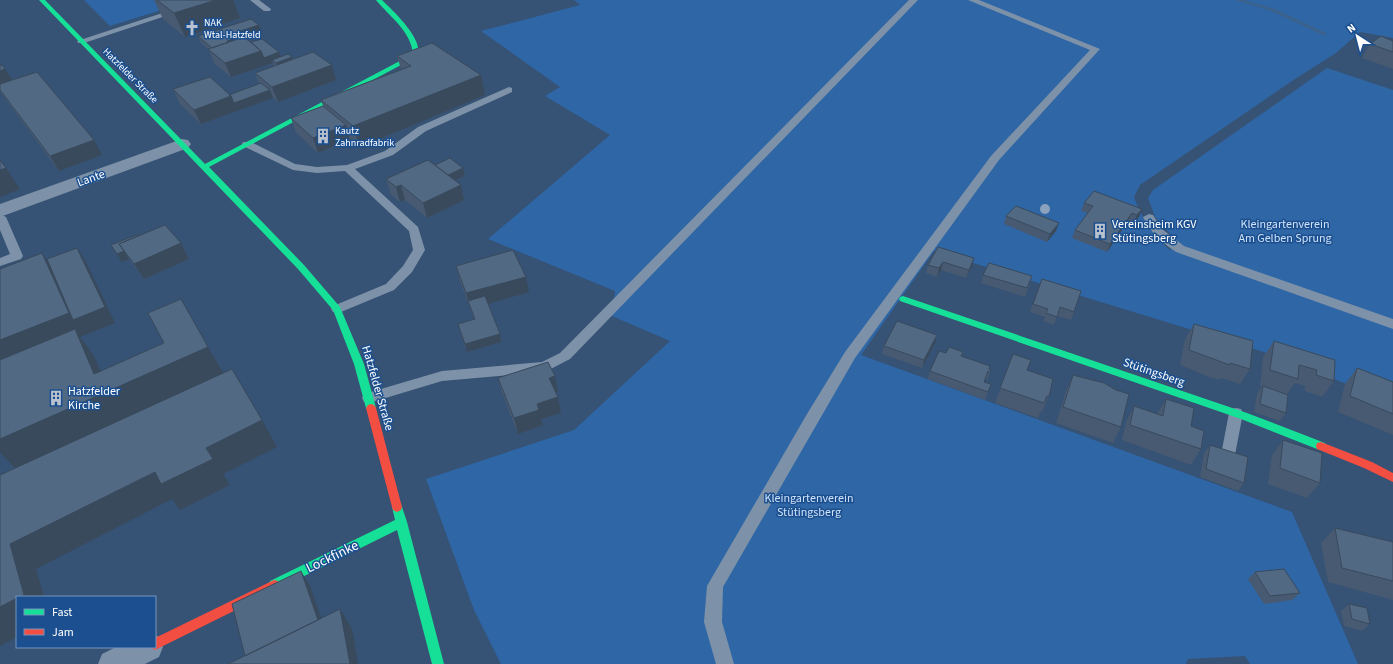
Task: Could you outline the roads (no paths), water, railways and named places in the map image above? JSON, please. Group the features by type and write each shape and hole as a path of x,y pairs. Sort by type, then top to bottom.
{"main road":[{"name":"Hatzfelder Straße","path":"42,0 301,267 336,309 354,350 369,398 438,664"},
{"path":"204,167 416,55 418,47 411,36 380,0"},
{"name":"Stütingsberg","path":"903,299 1236,413 1368,465 1393,478"},
{"name":"Lockfinke","path":"156,644 402,522"}],"street":[{"name":"Lante","path":"0,211 182,144"},
{"path":"113,664 146,648"}],"lane":[{"path":"81,41 210,0"},
{"path":"254,0 267,9"},
{"path":"369,398 442,376 545,367 565,356 914,0"},
{"path":"724,664 712,622 715,586 812,418 855,349 995,158 1096,49 972,0"},
{"path":"247,144 293,167 317,170 348,168 389,153 422,129 509,90"},
{"path":"336,309 390,287 408,270 419,250 414,230 348,168"},
{"path":"0,217 17,256 0,262"},
{"path":"1150,217 1154,229 1165,239 1180,249 1393,324"},
{"path":"1227,460 1236,413"}],"waterway":[{"path":"1238,0 1273,10 1325,34"}],"place":[{"name":"NAK Wtal-Hatzfeld","path":"192,28"},
{"name":"Kautz Zahnradfabrik","path":"323,136"},
{"name":"Vereinsheim KGV Stütingsberg","path":"1100,231"},
{"name":"Hatzfelder Kirche","path":"56,398"}],"park label":[{"name":"Kleingartenverein Am Gelben Sprung","path":"1285,231"},
{"name":"Kleingartenverein Stütingsberg","path":"809,505"}]}
